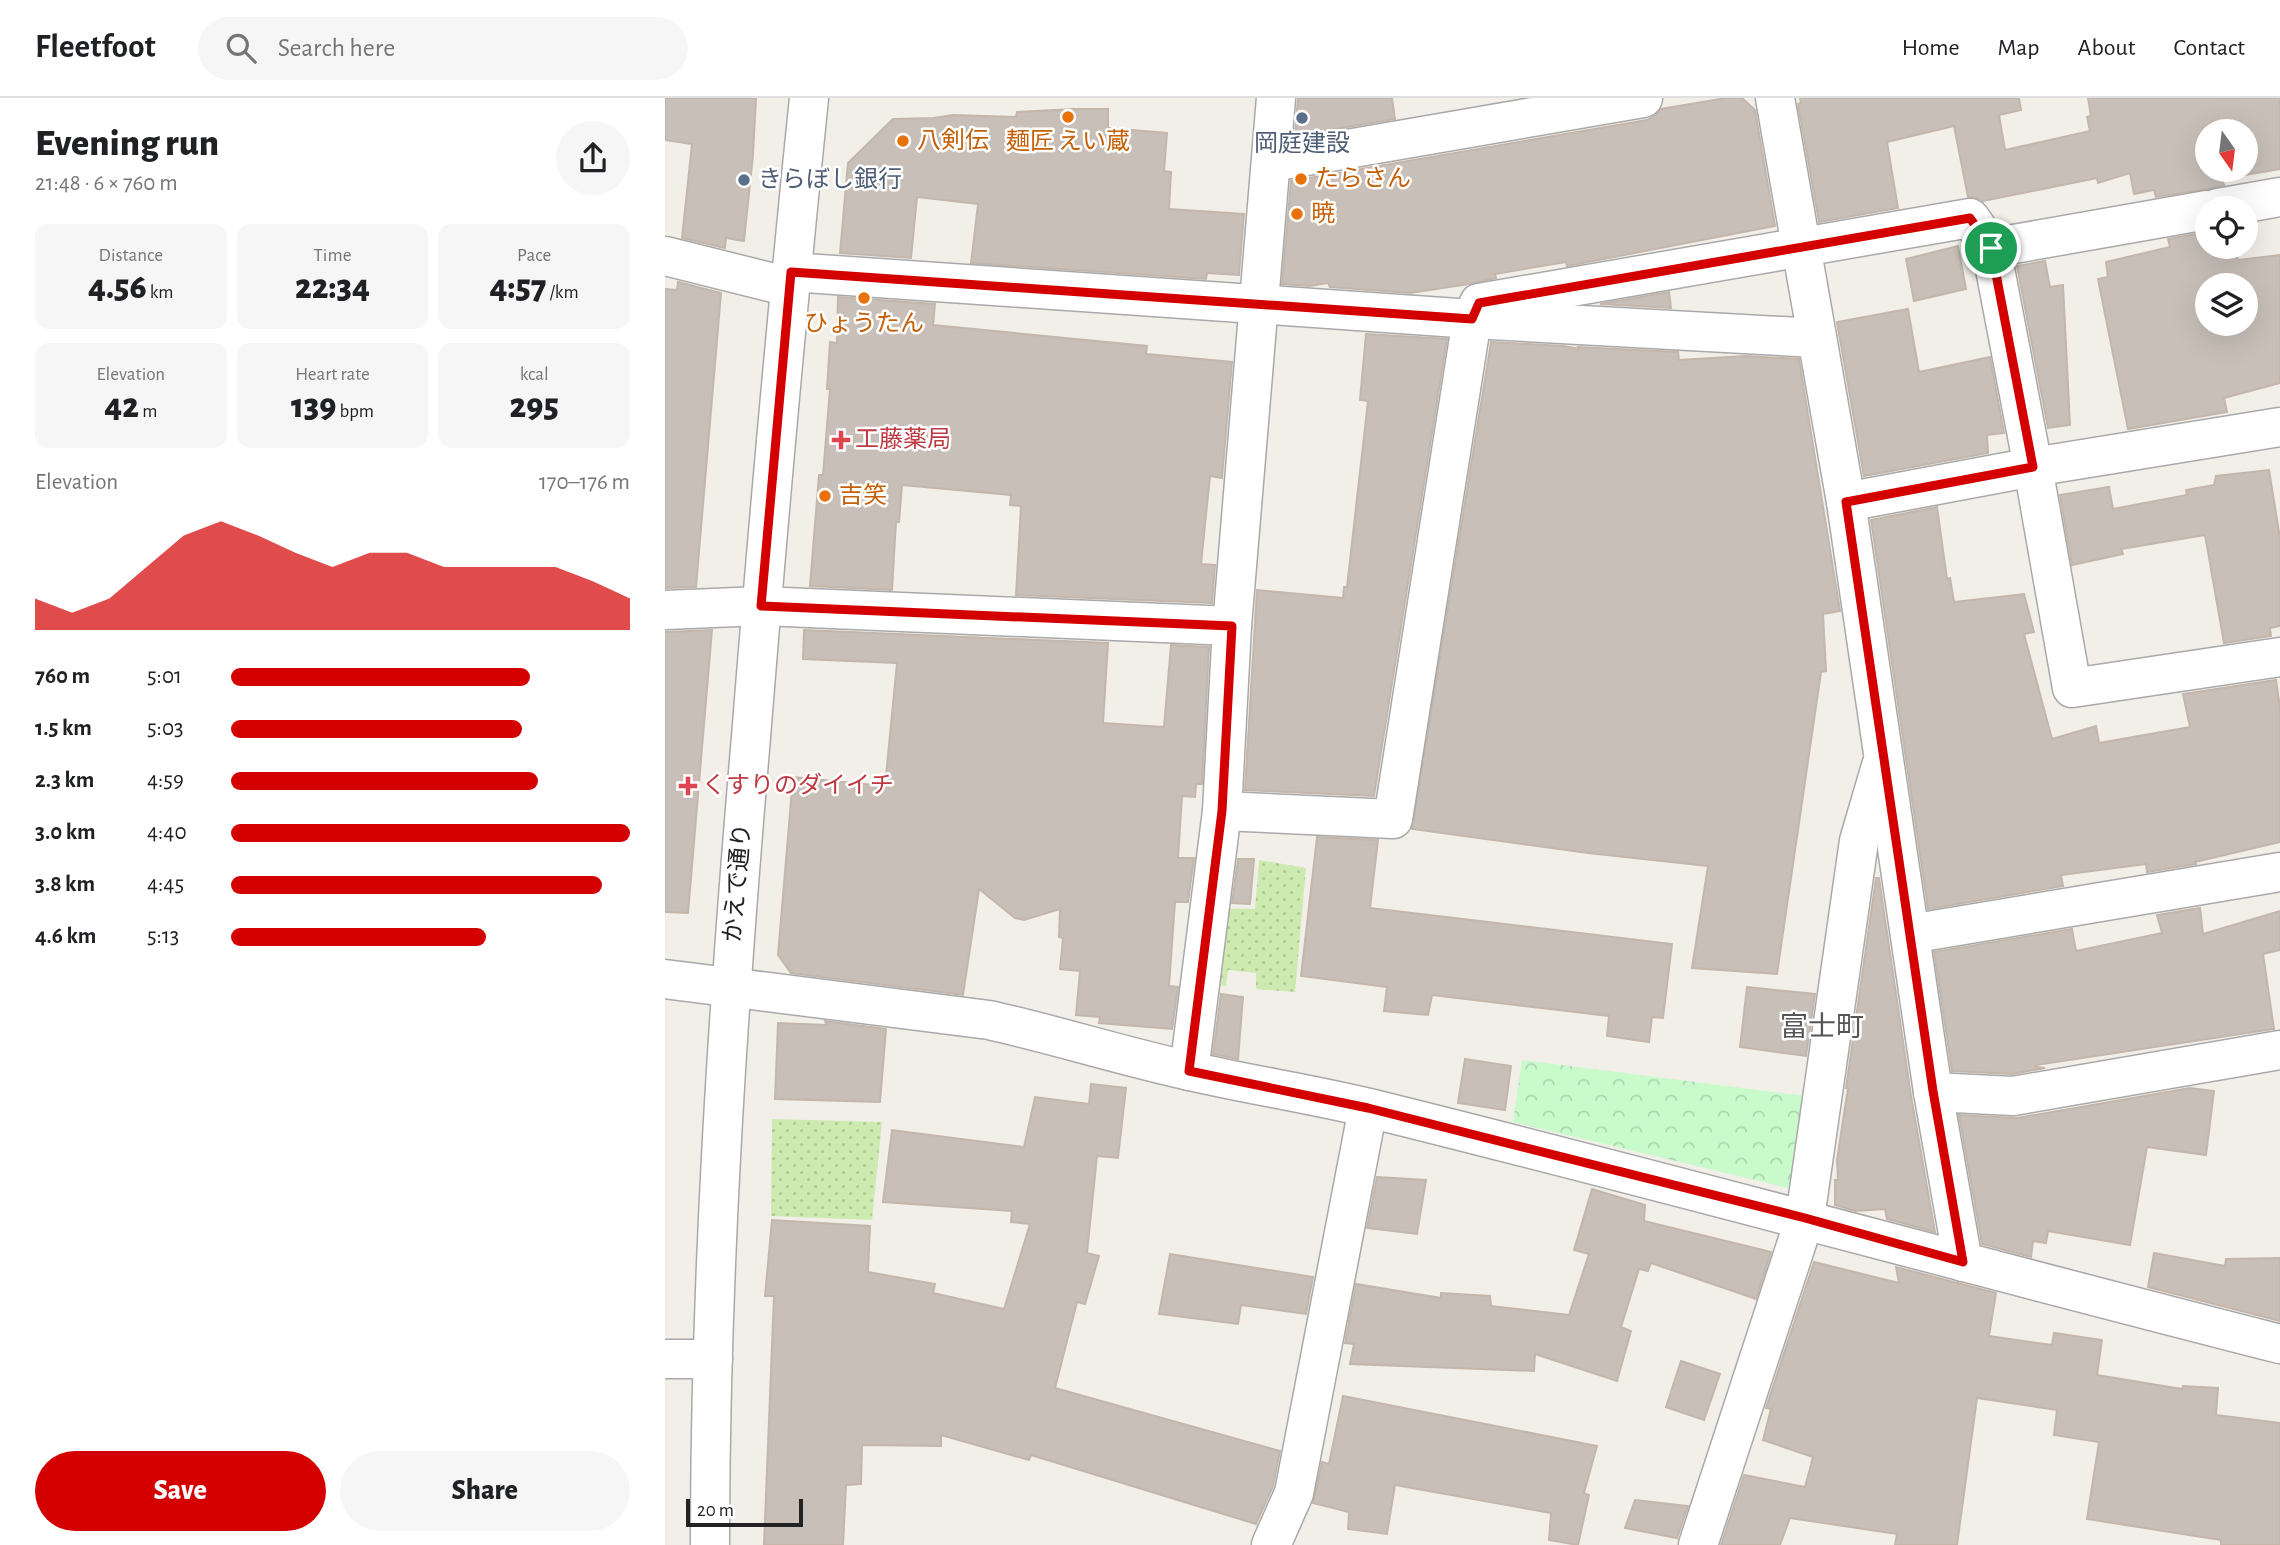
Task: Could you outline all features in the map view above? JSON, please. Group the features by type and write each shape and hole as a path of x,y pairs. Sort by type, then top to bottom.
{"street":[{"name":"かえで通り","path":"710,1545 710,1417 730,986 761,606 809,98"},
{"path":"1189,1071 1222,811 1232,626 1276,98"},
{"path":"1272,162 1643,98"},
{"path":"1775,98 1846,502 1933,1091 1963,1262"},
{"path":"2258,201 2280,197"},
{"path":"1991,248 2195,212"},
{"path":"1222,811 1393,819 1472,319 1479,303 1970,218 1991,248 2072,688 2280,657"},
{"path":"665,256 791,280 1258,304 1817,338"},
{"path":"1846,502 2033,467 2280,427"},
{"path":"665,610 761,606 1232,626"},
{"path":"1698,1545 1805,1218 1859,841 1884,755"},
{"path":"1910,934 2280,872"},
{"path":"665,979 989,1020 1189,1071 1368,1108 1805,1218 2280,1344"},
{"path":"1933,1091 2013,1096 2280,1050"},
{"path":"1271,1545 1294,1493 1368,1108"},
{"path":"665,1359 713,1359"}],"green space":[{"path":"1259,860 1306,868 1295,992 1256,989 1256,973 1228,970 1226,986 1213,985 1216,908 1255,909"},
{"path":"1522,1060 1806,1096 1792,1189 1513,1122"},
{"path":"772,1119 882,1122 872,1220 771,1216"}],"building":[{"path":"665,98 756,98 744,241 726,238 725,248 682,238 692,144 665,140"},
{"path":"1298,98 1392,98 1395,119 1295,136"},
{"path":"1726,98 1742,98 1755,110 1775,226 1567,266 1566,262 1495,274 1496,278 1410,293 1330,287 1328,283 1309,286 1282,284 1291,181 1647,120 1661,109"},
{"path":"1800,98 2019,98 2021,110 1999,115 2005,150 2090,131 2087,117 2091,116 2088,98 2280,98 2280,169 2258,173 2258,119 2195,119 2195,182 2223,182 2224,185 2156,197 2154,190 2134,194 2130,173 2098,183 2097,178 1983,201 1968,197 1954,126 1887,142 1898,208 1819,222 1798,104 1801,103"},
{"path":"1108,109 1108,128 1167,133 1164,171 1171,172 1169,209 1244,214 1239,275 1207,273 1206,279 971,263 978,204 917,197 911,258 840,253 848,163 893,119 953,115 1016,117 1017,112"},
{"path":"2195,234 2195,259 2238,260 2280,255 2280,383 2224,398 2227,412 2128,429 2098,279 2108,277 2106,262 2170,247 2168,239"},
{"path":"1958,246 1966,289 1914,301 1906,259"},
{"path":"2045,261 2050,287 2063,285 2070,425 2048,428 2017,266"},
{"path":"678,282 721,293 696,587 665,588 665,289 677,290"},
{"path":"1669,292 1671,308 1600,304"},
{"path":"838,297 935,304 933,325 1147,346 1146,354 1232,362 1222,478 1210,476 1201,564 1215,565 1212,603 1016,595 1021,506 1010,505 1011,495 902,485 899,522 896,522 892,590 810,586 819,475 823,475 830,389 827,389 830,342 837,343"},
{"path":"1908,309 1919,372 1990,357 2004,433 1987,435 1988,453 1864,476 1837,322"},
{"path":"1366,334 1447,339 1374,796 1245,790 1257,590 1343,598 1344,587 1347,587 1368,401 1360,400"},
{"path":"1491,342 1579,349 1578,347 1678,352 1679,360 1746,356 1799,359 1840,611 1823,614 1826,671 1821,672 1777,974 1692,968 1708,866 1412,829"},
{"path":"2269,470 2280,538 2280,626 2270,628 2271,636 2224,643 2205,535 2121,549 2123,554 2072,565 2060,495 2109,487 2113,509 2187,495 2186,490 2214,485 2216,476"},
{"path":"1937,507 1947,579 1950,578 1954,602 2024,594 2034,632 2024,634 2052,739 2096,726 2099,743 2190,727 2183,694 2276,680 2280,708 2280,842 2195,862 2196,864 2147,872 2146,864 2061,875 2063,886 1928,909 1871,520"},
{"path":"712,630 688,913 665,912 665,632"},
{"path":"804,630 1108,643 1103,723 1164,727 1171,645 1209,647 1202,784 1196,784 1195,797 1182,796 1178,858 1194,858 1188,902 1175,902 1169,986 1178,987 1172,1029 1099,1023 1100,1017 1076,1015 1080,971 1060,969 1063,938 1059,937 1060,909 1024,920 1015,918 979,889 963,995 791,973 778,955 793,777 885,786 897,663 803,659"},
{"path":"1317,837 1378,840 1370,908 1672,944 1663,1018 1652,1017 1649,1042 1607,1036 1609,1016 1432,995 1428,1015 1384,1011 1387,987 1301,976"},
{"path":"1238,859 1254,859 1250,904 1232,903"},
{"path":"1876,878 1879,878 1911,1096 1935,1232 1887,1219 1885,1209 1855,1211 1835,1205 1835,1180 1838,1180 1837,1160 1846,1088"},
{"path":"2200,908 2203,934 2280,911 2280,950 2263,954 2274,1029 2036,1065 2045,1068 2012,1074 1952,1071 1934,952 2072,929 2076,951 2162,933 2157,915"},
{"path":"1747,987 1815,994 1806,1056 1740,1047"},
{"path":"1221,994 1243,997 1238,1059 1213,1054"},
{"path":"825,1021 886,1029 880,1102 775,1099 778,1023 827,1025"},
{"path":"1465,1059 1511,1066 1505,1110 1458,1103"},
{"path":"1091,1084 1126,1088 1118,1158 1097,1156 1087,1253 1099,1256 1085,1304 1077,1302 1055,1388 1280,1451 1273,1486 1256,1524 1031,1455 1029,1460 941,1435 941,1446 862,1445 861,1484 846,1485 843,1545 764,1545 774,1296 765,1296 772,1220 870,1226 868,1272 935,1284 933,1293 1004,1309 1030,1224 1011,1222 1012,1211 883,1202 892,1130 1024,1147 1035,1097 1089,1104"},
{"path":"2190,1088 2214,1091 2206,1155 2147,1147 2130,1245 2048,1231 2046,1243 2033,1241 2031,1257 1982,1244 1959,1115 2017,1118"},
{"path":"1377,1177 1426,1180 1417,1234 1367,1228"},
{"path":"1592,1189 1645,1205 1644,1221 1771,1252 1756,1299 1651,1263 1648,1271 1639,1269 1621,1327 1631,1331 1617,1381 1535,1354 1534,1371 1350,1364 1354,1344 1345,1343 1356,1284 1441,1298 1441,1293 1490,1296 1491,1306 1569,1315 1589,1254 1574,1250"},
{"path":"2154,1253 2225,1266 2226,1259 2280,1258 2280,1321 2148,1287"},
{"path":"1170,1254 1313,1277 1306,1314 1241,1305 1238,1324 1159,1314"},
{"path":"1814,1262 1899,1283 1896,1267 1996,1293 1989,1336 2052,1345 2054,1333 2102,1340 2097,1375 2182,1389 2183,1386 2218,1388 2216,1415 2280,1423 2280,1545 2221,1545 2221,1540 2087,1519 2099,1442 2054,1435 2057,1410 1977,1398 1957,1545 1895,1545 1897,1534 1790,1518 1780,1545 1721,1545 1744,1475 1805,1487 1813,1457 1763,1440 1771,1409 1766,1408"},
{"path":"1681,1361 1720,1374 1704,1420 1666,1407"},
{"path":"1343,1396 1597,1446 1584,1493 1589,1495 1578,1545 1549,1540 1551,1513 1395,1485 1387,1534 1348,1529 1349,1512 1313,1503 1322,1462 1329,1464"},
{"path":"1635,1500 1688,1506 1677,1538 1625,1528"}],"place":[{"name":"麺匠 えい蔵","path":"1068,117"},
{"name":"岡庭建設","path":"1302,118"},
{"name":"八剣伝","path":"903,141"},
{"name":"たらさん","path":"1301,179"},
{"name":"きらぼし銀行","path":"744,180"},
{"name":"暁","path":"1297,214"},
{"name":"ひょうたん","path":"864,298"},
{"name":"工藤薬局","path":"841,440"},
{"name":"吉笑","path":"825,496"},
{"name":"くすりのダイイチ","path":"688,786"}],"district":[{"name":"富士町","path":"1822,1028"}],"route":[{"path":"1970,218 1991,248 2033,467 1846,502 1933,1091 1963,1262 1805,1218 1368,1108 1189,1071 1222,811 1232,626 761,606 791,272 1472,319 1479,303 1970,218"}]}
